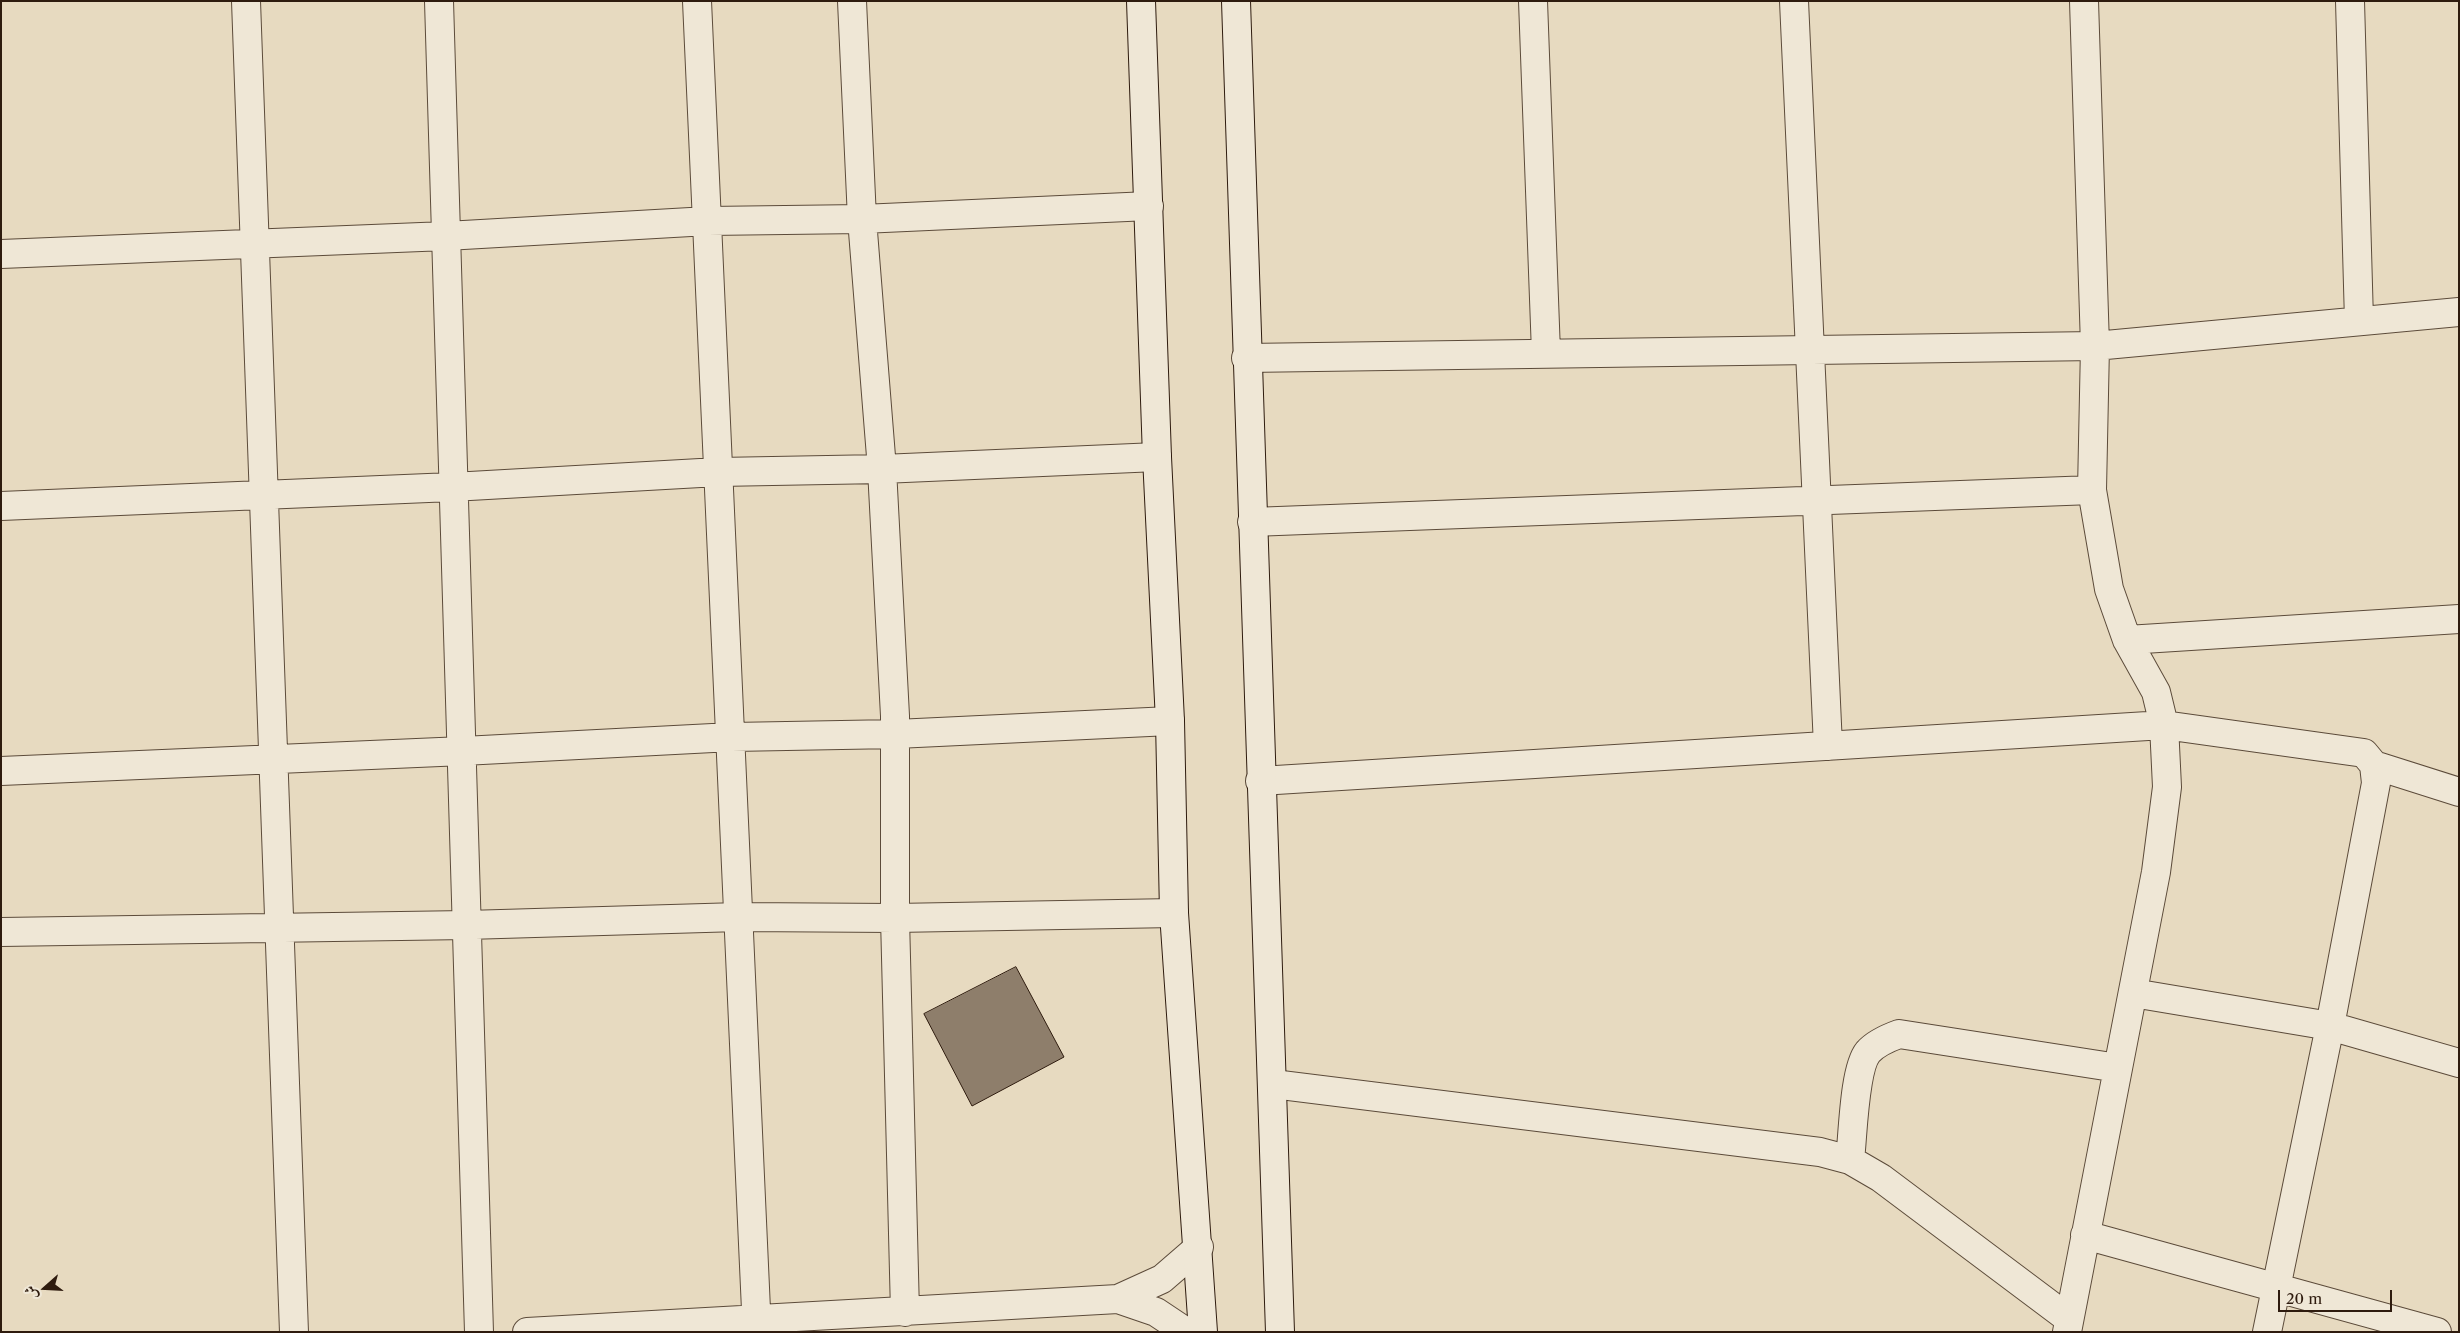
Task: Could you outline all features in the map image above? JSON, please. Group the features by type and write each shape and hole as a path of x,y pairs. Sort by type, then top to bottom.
{"street":[{"path":"246,1 262,495 274,760 294,1332"},
{"path":"439,1 452,487 463,752 479,1332"},
{"path":"697,1 732,737 757,1326"},
{"path":"852,1 862,219 882,469 896,734 895,918 905,1312"},
{"path":"1141,1 1157,457 1170,721 1174,913 1203,1332"},
{"path":"1236,1 1246,358 1260,781 1273,1084 1280,1332"},
{"path":"1533,1 1546,353"},
{"path":"1794,1 1828,746"},
{"path":"1273,1084 1820,1152 1850,1160 1881,1178 2068,1326 2156,872 2167,787 2164,724 2156,692 2127,640 2109,589 2092,490 2095,346 2084,1"},
{"path":"2350,1 2359,321"},
{"path":"1,254 446,236 708,221 862,219 1149,206"},
{"path":"1246,358 2095,346 2459,312"},
{"path":"1,506 452,487 718,472 882,469 1157,457"},
{"path":"1252,522 2092,490"},
{"path":"2127,640 2459,618"},
{"path":"1,771 463,752 732,737 896,734 1170,721"},
{"path":"1260,781 2164,724 2364,753 2374,765 2459,792"},
{"path":"2267,1332 2330,1026 2376,783 2374,765"},
{"path":"1,932 467,925 739,917 895,918 1174,913"},
{"path":"2133,993 2330,1026 2459,1063"},
{"path":"1850,1160 1859,1071 1868,1052 1886,1038 1899,1034 2118,1068"},
{"path":"2085,1235 2437,1332"},
{"path":"527,1332 757,1326 905,1312 1118,1299 1162,1278 1198,1247"},
{"path":"1118,1299 1156,1312 1186,1332"}],"building":[{"path":"1016,967 1064,1057 972,1106 924,1014"}]}
